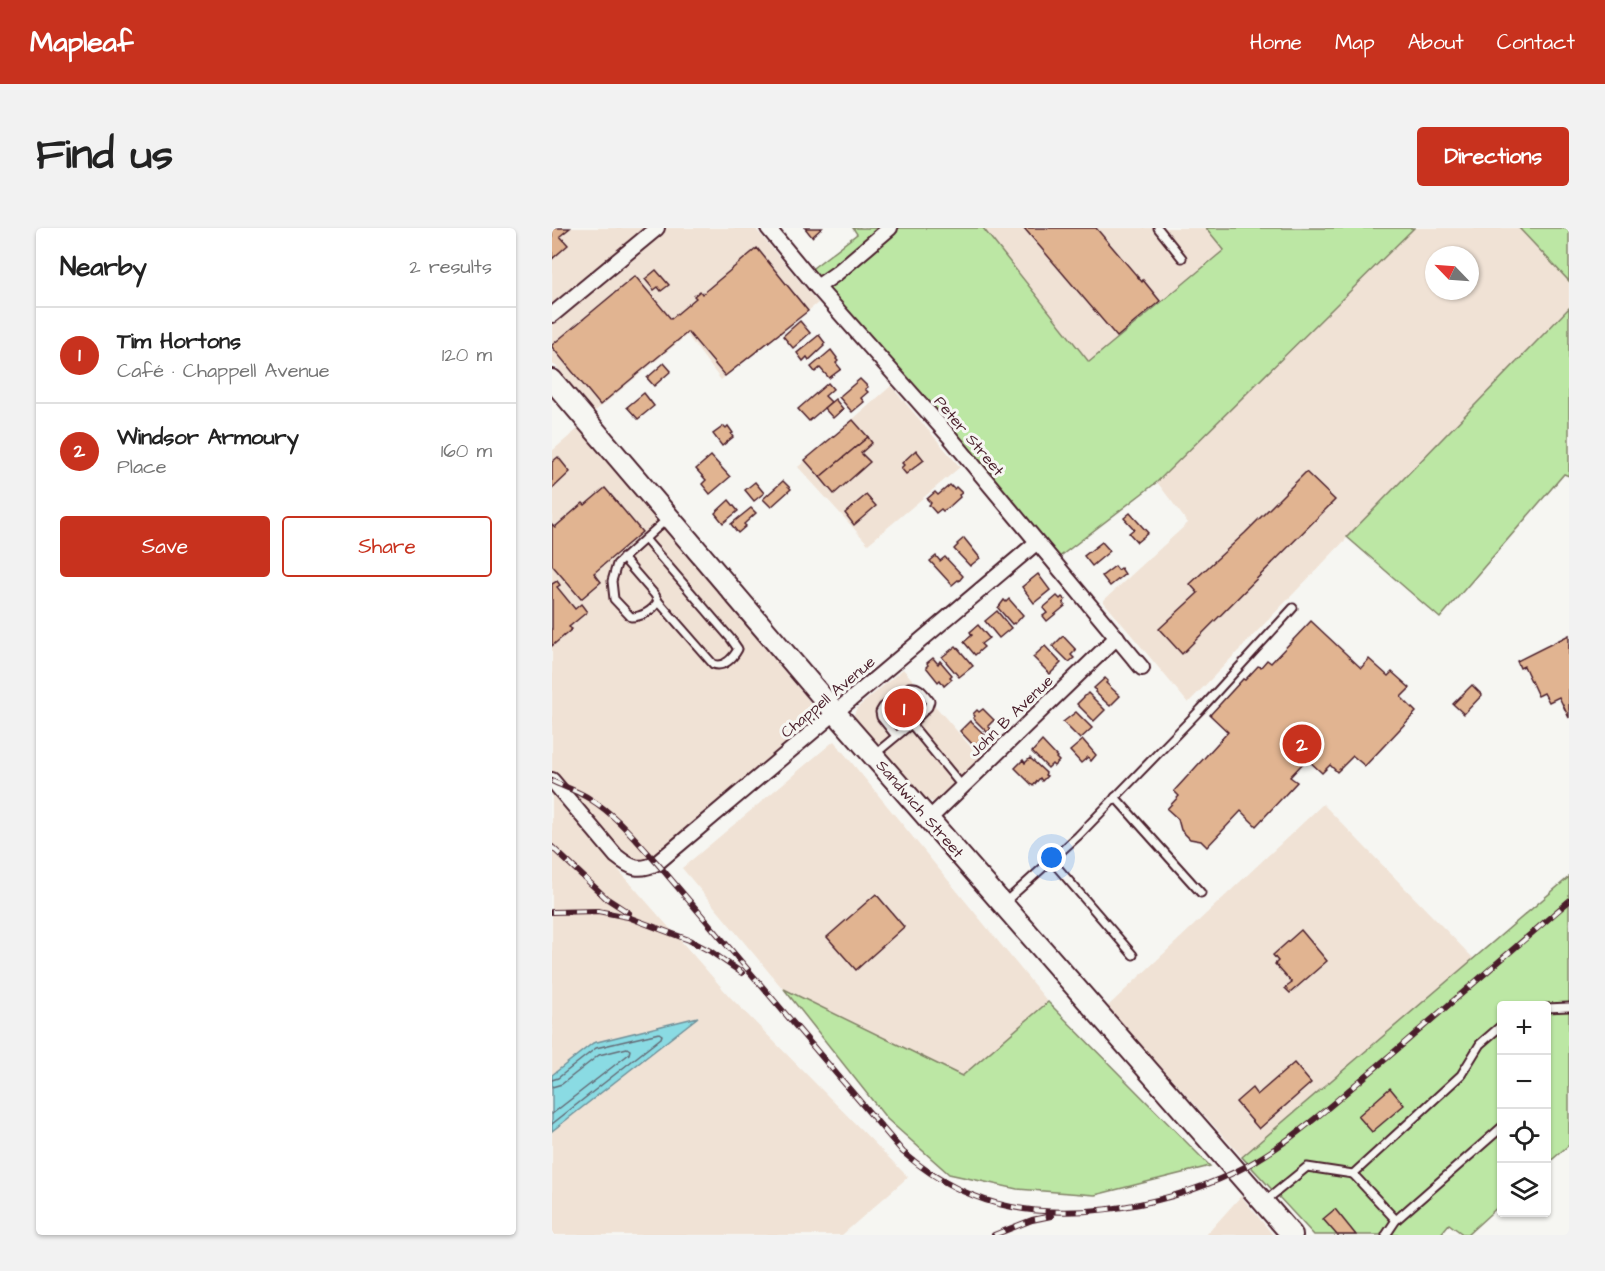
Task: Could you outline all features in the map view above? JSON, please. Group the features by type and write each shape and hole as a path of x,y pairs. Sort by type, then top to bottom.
{"main road":[{"name":"Sandwich Street","path":"552,380 873,756 1292,1235"}],"street":[{"path":"552,315 657,228"},
{"name":"Peter Street","path":"768,228 949,436 1142,668"},
{"path":"817,287 890,228"},
{"name":"Chappell Avenue","path":"552,780 616,856 628,865 637,867 646,868 657,863 1036,543"},
{"name":"John B Avenue","path":"928,819 1116,637"}],"lane":[{"path":"1158,228 1182,258"},
{"path":"658,601 655,606 639,617 631,617 614,599 612,581 617,564 669,518"},
{"path":"623,558 713,664 725,664 735,655 738,649 731,639 645,538"},
{"path":"1003,904 1078,836 1209,700 1293,608"},
{"path":"873,756 897,736 911,724 928,707 930,701 920,688 909,687 883,707 880,712 881,717 897,736"},
{"path":"911,724 962,786"},
{"path":"1115,797 1201,893"},
{"path":"1051,860 1133,955"},
{"path":"1551,1008 1569,1007"},
{"path":"1353,1174 1461,1075 1479,1044 1497,1029"},
{"path":"1386,1235 1396,1220 1497,1131"},
{"path":"1263,1203 1307,1167 1353,1174 1396,1220"}],"shaded area":[{"path":"552,228 755,228 818,303 721,380 687,335 594,412 552,364"},
{"path":"983,228 1206,228 1225,249 1089,362"},
{"path":"1414,228 1519,228 1569,281 1569,308 1188,703 1103,601 1188,523 1157,482"},
{"path":"891,386 960,467 868,544 798,467"},
{"path":"579,428 807,698 814,710 814,722 642,866 609,838 552,771 552,451"},
{"path":"903,669 983,761 940,800 932,802 926,799 855,720 854,714 857,708"},
{"path":"834,741 1048,1002 962,1076 783,989 682,868"},
{"path":"552,794 730,997 908,1177 842,1235 552,1235 552,1131 696,1018 593,1043 552,1075"},
{"path":"1323,804 1474,959 1242,1157 1107,1007"},
{"path":"1241,1196 1273,1235 1206,1235"}],"green space":[{"path":"853,228 983,228 1089,362 1224,250 1206,228 1414,228 1157,482 1054,561 809,271 857,234"},
{"path":"1519,228 1569,228 1569,281"},
{"path":"1569,308 1569,476 1564,474 1440,618 1347,537"},
{"path":"1569,877 1569,1145 1551,1161 1551,1001 1497,1001 1497,1208 1467,1235 1449,1224 1440,1235 1314,1235 1242,1157"},
{"path":"784,989 962,1076 1048,1002 1210,1166 1095,1195 1017,1189 949,1174 887,1119"}],"water":[{"path":"698,1017 552,1131 552,1075 593,1043"}],"building":[{"path":"552,228 570,228 560,236 568,245 552,259"},
{"path":"805,228 822,228 812,237"},
{"path":"1024,228 1096,228 1160,301 1117,337"},
{"path":"757,248 808,311 725,376 688,332 600,405 552,347 635,276 671,319 696,298 694,296 700,291 702,294"},
{"path":"656,270 669,285 661,291 658,287 654,290 645,279"},
{"path":"800,321 810,333 793,348 783,336"},
{"path":"819,335 825,343 824,346 809,360 807,357 803,361 797,353"},
{"path":"831,350 841,369 829,378 820,368 815,372 811,367"},
{"path":"664,363 671,371 654,386 647,378"},
{"path":"860,379 868,387 865,389 868,392 861,398 864,402 852,412 839,397"},
{"path":"828,383 833,389 825,396 831,402 809,421 798,409"},
{"path":"644,393 654,406 638,419 627,407"},
{"path":"835,399 843,409 833,418 824,408"},
{"path":"853,420 868,437 820,477 805,460"},
{"path":"724,426 726,428 728,426 733,437 722,446 713,434"},
{"path":"868,437 872,443 861,453 870,462 834,494 820,477"},
{"path":"916,450 924,460 906,474 901,468 904,465 902,463"},
{"path":"711,456 730,477 710,494 702,484 706,480 696,469"},
{"path":"558,457 570,472 552,489 552,462"},
{"path":"1306,472 1335,500 1182,654 1159,629 1198,593 1190,584"},
{"path":"783,481 791,489 771,507 763,499"},
{"path":"755,482 764,493 754,501 745,490"},
{"path":"950,485 962,493 960,497 948,508 936,513 927,499 935,492 938,495"},
{"path":"605,488 642,532 594,573 601,582 581,599 552,565 552,524 555,527"},
{"path":"866,495 876,506 854,525 845,513"},
{"path":"729,500 738,511 723,523 715,513"},
{"path":"751,508 756,513 738,533 731,524"},
{"path":"1130,513 1148,533 1137,542 1129,533 1134,529 1124,518"},
{"path":"964,538 980,558 970,566 954,549"},
{"path":"1102,542 1110,551 1092,566 1084,556"},
{"path":"936,556 940,561 945,557 963,576 959,581 952,585 930,561"},
{"path":"1115,566 1118,570 1121,568 1125,574 1110,586 1102,576"},
{"path":"1038,574 1050,590 1034,603 1022,587"},
{"path":"557,581 560,585 557,587 575,609 581,604 587,612 552,646 552,584"},
{"path":"1057,596 1065,600 1063,604 1065,606 1047,621 1043,616 1047,613 1043,608"},
{"path":"1009,599 1023,615 1015,624 1012,624 998,608 1004,600 1006,602"},
{"path":"997,611 1011,628 999,638 985,621"},
{"path":"1311,621 1361,668 1369,659 1388,676 1392,672 1410,688 1401,697 1416,712 1365,766 1353,756 1337,772 1330,765 1322,773 1307,759 1290,777 1297,782 1256,826 1241,811 1207,847 1201,841 1190,839 1181,830 1178,819 1167,809 1179,796 1174,791 1228,732 1210,715 1243,679 1245,680 1267,660 1271,663"},
{"path":"978,625 989,638 981,644 984,647 975,655 964,642"},
{"path":"1569,635 1569,718 1559,697 1549,702 1544,693 1538,696 1524,666 1520,668 1517,661"},
{"path":"1063,636 1076,650 1071,655 1074,658 1069,662 1053,646"},
{"path":"956,646 973,666 959,677 942,657"},
{"path":"1045,646 1061,663 1050,674 1033,657"},
{"path":"933,658 938,664 940,661 952,675 950,677 952,679 944,686 926,667"},
{"path":"1105,678 1108,681 1106,683 1120,696 1110,706 1095,692 1094,688"},
{"path":"1472,685 1482,695 1464,714 1453,704"},
{"path":"910,690 921,703 897,724 894,724 887,716 887,712"},
{"path":"1088,693 1105,710 1094,721 1077,704"},
{"path":"983,709 994,720 988,726 991,729 987,732 973,718 977,710 979,712"},
{"path":"1076,712 1092,728 1080,739 1063,722"},
{"path":"970,721 985,735 974,746 960,731"},
{"path":"1083,740 1096,755 1091,761 1088,757 1081,763 1070,751"},
{"path":"1042,741 1059,761 1054,766 1052,764 1048,768 1032,752"},
{"path":"1030,758 1047,776 1042,781 1040,778 1033,786 1015,768 1023,760 1025,763"},
{"path":"876,894 904,927 856,970 827,937"},
{"path":"1301,930 1327,961 1290,993 1285,988 1292,983 1275,964 1278,961 1273,955"},
{"path":"1294,1063 1311,1083 1259,1129 1236,1102 1252,1088 1257,1095"},
{"path":"1390,1088 1404,1105 1372,1132 1358,1116"},
{"path":"1335,1209 1356,1235 1337,1235 1323,1219"}],"railway":[{"path":"552,781 581,794 617,820 657,863 903,1152 919,1165 962,1191 1003,1205 1036,1210 1070,1212 1140,1204 1206,1185 1249,1165 1287,1140 1323,1112 1569,901"},
{"path":"552,847 606,898 629,913"},
{"path":"552,912 598,911 628,917 689,940 742,973"},
{"path":"994,1235 1032,1220 1051,1216"}],"place":[{"name":"Tim Hortons","path":"904,708"},
{"name":"Windsor Armoury","path":"1302,744"}]}
